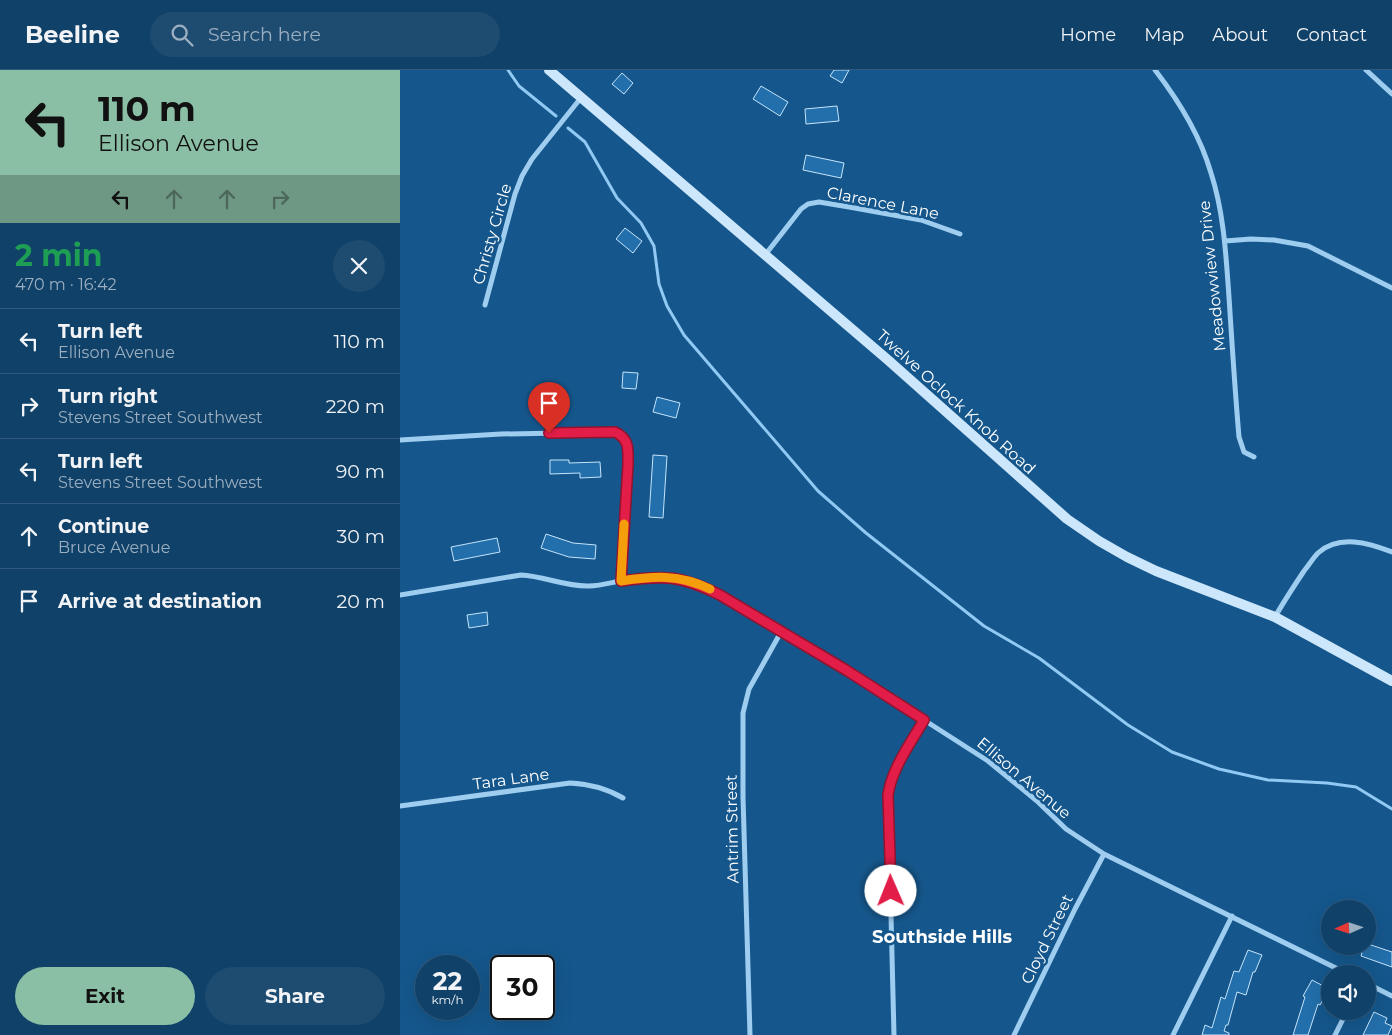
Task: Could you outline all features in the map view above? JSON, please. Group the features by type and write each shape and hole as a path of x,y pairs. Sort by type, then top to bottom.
{"street":[{"name":"Twelve Oclock Knob Road","path":"548,70 895,366 1066,519 1099,541 1156,571 1275,617 1392,681"},
{"name":"Meadowview Drive","path":"1156,70 1182,108 1202,147 1218,200 1225,241 1239,438 1244,452 1248,456 1254,457"},
{"path":"1366,70 1392,94"},
{"name":"Christy Circle","path":"485,305 514,194 522,176 532,159 580,99"},
{"name":"Clarence Lane","path":"764,255 801,208 816,202 921,220 960,234"},
{"path":"1225,241 1274,240 1302,245 1325,254 1392,288"},
{"path":"400,440 581,432 615,432 622,435 628,446 621,581"},
{"path":"1275,617 1316,554 1324,548 1343,542 1360,543 1377,546 1392,552"},
{"name":"Ellison Avenue","path":"400,596 521,575 533,575 577,586 590,586 652,577 668,577 701,585 846,670 988,761 1037,801 1066,829 1104,854 1330,965"},
{"name":"Antrim Street","path":"750,1035 743,797 743,713 748,689 781,632"},
{"path":"894,1035 888,795 894,772 924,720"},
{"name":"Tara Lane","path":"400,806 570,783 599,787 622,798"},
{"name":"Cloyd Street","path":"1014,1035 1104,854"},
{"path":"1173,1035 1232,916"},
{"path":"1376,988 1392,996"},
{"path":"1335,1035 1342,1020"}],"building":[{"path":"834,70 849,70 842,83 830,76"},
{"path":"622,73 633,83 624,94 612,84"},
{"path":"761,86 788,102 780,116 753,99"},
{"path":"837,106 839,121 806,124 805,109"},
{"path":"806,155 844,163 841,178 803,170"},
{"path":"625,228 642,241 633,253 616,239"},
{"path":"623,372 638,373 636,389 622,388"},
{"path":"535,393 555,393 556,407 536,408"},
{"path":"657,397 680,403 676,418 653,412"},
{"path":"653,455 667,456 663,518 649,517"},
{"path":"550,460 569,460 569,463 600,462 601,477 580,478 580,473 550,474"},
{"path":"546,534 573,543 596,545 595,559 569,557 541,548"},
{"path":"497,538 500,552 454,561 451,547"},
{"path":"487,612 488,625 469,628 467,615"},
{"path":"1376,947 1392,952 1392,967 1361,956 1376,955"},
{"path":"1248,950 1262,955 1255,972 1253,972 1246,995 1237,992 1228,1025 1226,1025 1224,1031 1229,1033 1229,1035 1202,1035 1205,1025 1212,1028 1221,997 1225,999 1234,971 1239,972"},
{"path":"1312,980 1321,985 1321,1003 1318,1004 1308,1035 1293,1035 1305,997 1303,996"},
{"path":"1376,1013 1387,1018 1385,1023 1392,1026 1388,1035 1363,1035 1370,1020 1376,1020"}],"waterway":[{"path":"508,70 519,86 556,116"},
{"path":"568,128 585,142 617,198 641,223 654,246 659,284 667,306 684,335 818,491 866,533 984,626 1039,658 1128,725 1172,752 1219,769 1268,780 1327,783 1356,787 1392,809"}],"slow traffic":[{"path":"624,524 621,581 668,577 685,580 710,589"}],"district":[{"name":"Southside Hills","path":"942,937"}],"route":[{"path":"549,433 615,432 622,435 626,440 628,446 628,465 621,581 668,577 701,585 846,670 924,720 894,772 888,795 891,891"}]}
